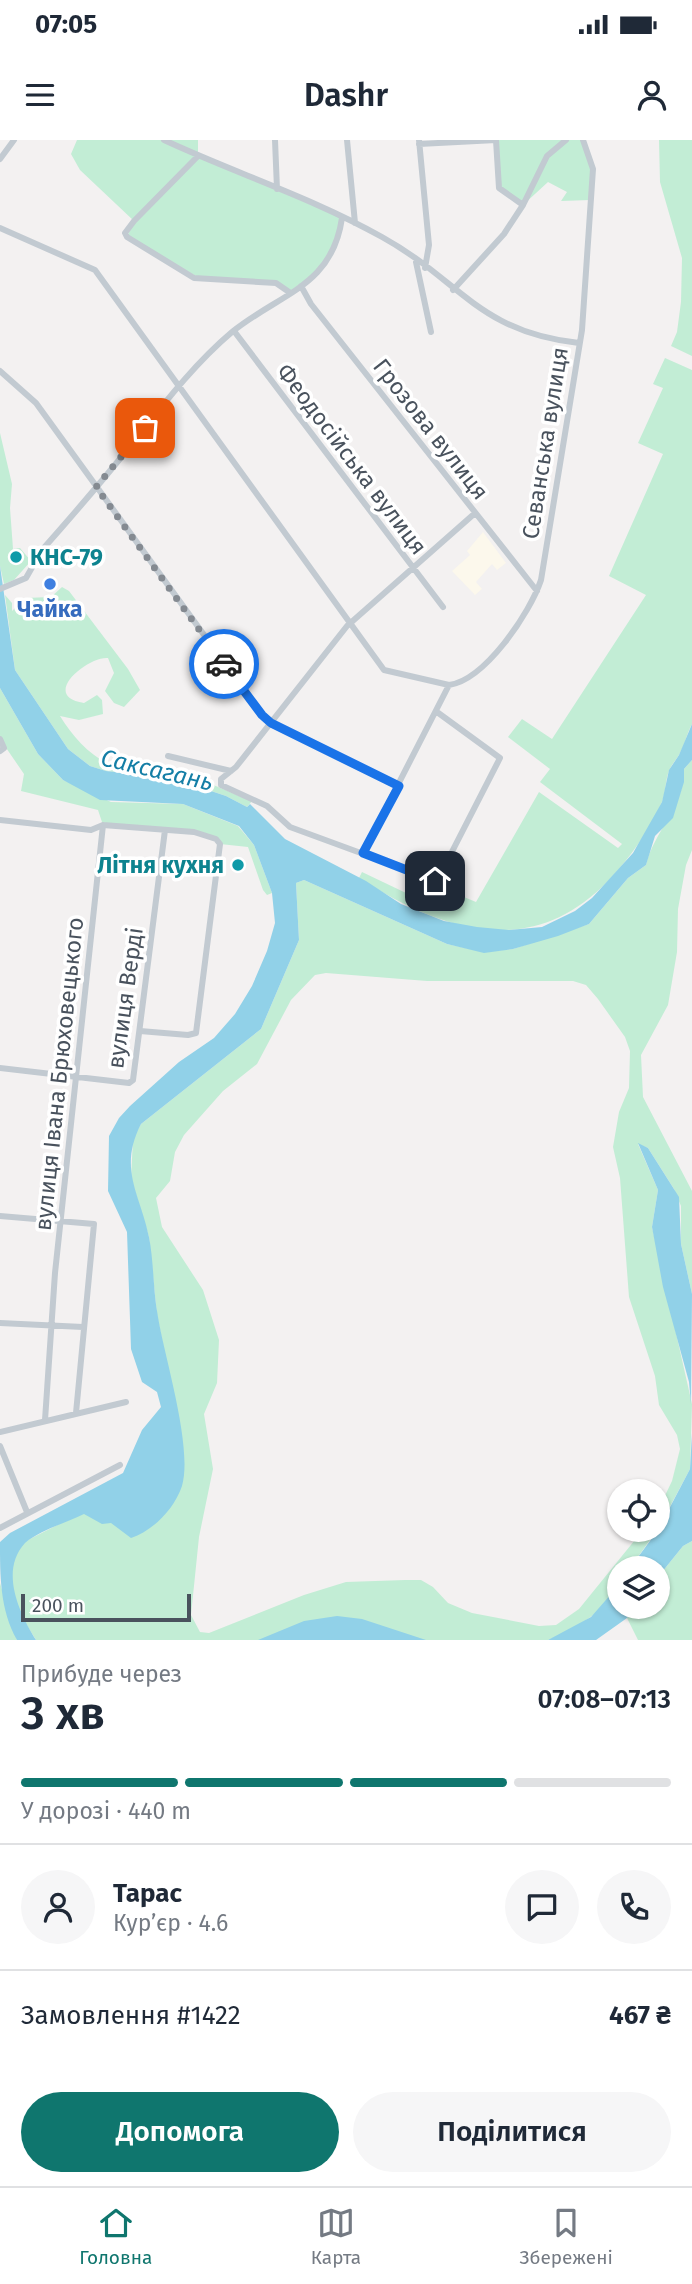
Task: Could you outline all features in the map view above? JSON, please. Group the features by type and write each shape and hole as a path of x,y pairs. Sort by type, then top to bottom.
{"street":[{"path":"1,157 14,140"},
{"path":"164,140 384,237 475,307 514,329 541,337 579,343"},
{"path":"275,140 277,189"},
{"path":"347,140 355,223"},
{"path":"425,268 429,245 419,142 496,140 499,188 523,205"},
{"path":"453,290 495,246 523,205 547,156 566,140"},
{"name":"Севанська вулиця","path":"449,685 468,680 484,666 537,591 579,343 593,169 583,140"},
{"path":"198,156 134,221 125,233 127,237 194,278 276,283 289,292"},
{"path":"3,588 26,578 39,554 179,386 233,331 289,292 315,278 338,241 342,218"},
{"path":"0,228 94,270 389,674 449,685 363,853"},
{"path":"415,260 430,332"},
{"name":"Грозова вулиця","path":"301,286 311,304 537,591"},
{"name":"Феодосійська вулиця","path":"233,331 443,607"},
{"path":"0,371 36,403 257,708 271,723 399,786"},
{"path":"437,712 500,758 438,880 289,827 267,806 221,786 221,779 231,771 271,723 350,624 474,514"},
{"path":"0,739 4,748 0,751"},
{"path":"168,756 231,771"},
{"path":"0,820 90,830 103,825 209,834 220,844 196,1033 188,1035 140,1031"},
{"name":"вулиця Івана Брюховецького","path":"45,1420 50,1326 103,825"},
{"name":"вулиця Верді","path":"0,1068 132,1082 165,830"},
{"path":"0,1216 91,1222 95,1227 75,1413"},
{"path":"0,1324 83,1327"},
{"path":"0,1432 126,1402"},
{"path":"0,1446 27,1513"},
{"path":"0,1528 120,1465"}],"shaded area":[{"path":"483,532 506,563 497,570 492,564 476,582 482,589 475,595 452,571 470,555 467,551"}],"green space":[{"path":"77,140 198,140 198,156 342,218 336,244 318,270 289,292 280,284 203,280 127,237 134,221 80,170 71,154"},
{"path":"496,140 583,140 591,165 590,200 561,201 567,192 548,182 523,205 499,188"},
{"path":"659,140 692,140 692,356 671,346 677,332 681,302 682,258 660,182"},
{"path":"665,358 692,370 692,724 682,750 669,771 662,802 638,844 608,881 579,906 548,922 517,929 486,929 454,923 390,897 359,878 362,872 427,903 435,885 476,902 539,792 618,848 622,844 540,782 550,769 508,737 522,719 552,739 646,595 609,576 663,454 638,443 663,388 653,384"},
{"path":"0,433 12,484 10,508 13,549 20,548 31,561 14,580 4,584 0,566"},
{"path":"62,587 69,591 128,669 140,690 124,707 114,703 105,691 114,673 108,658 89,663 72,677 66,693 71,699 84,703 97,695 102,700 103,714 79,720 60,716 74,736 92,753 112,766 136,773 175,774 198,779 252,801 247,807 226,796 175,779 106,771 90,766 68,749 15,670 5,595 12,603 12,611 25,598 51,597"},
{"path":"0,688 38,754 63,780 111,802 183,804 238,826 254,845 272,893 267,895 263,890 248,847 220,844 209,834 103,825 98,810 21,791 24,774 0,739"},
{"path":"692,760 692,850 686,865 678,909 677,952 668,1005 641,1055 643,1097 692,1191 692,1294 681,1244 681,1206 674,1189 648,1148 638,1144 658,1190 652,1227 692,1404 690,1469 670,1506 670,1485 680,1449 677,1435 659,1405 655,1376 629,1297 620,1178 613,1147 619,1112 629,1088 630,1051 625,1037 586,985 573,981 427,981 326,973 315,975 291,1000 257,1064 223,1091 184,1135 175,1152 170,1181 156,1198 162,1227 203,1290 219,1340 217,1383 204,1414 213,1469 199,1537 191,1615 200,1632 209,1633 304,1595 346,1582 421,1580 433,1587 448,1603 472,1613 539,1626 556,1625 579,1609 607,1574 607,1603 589,1618 548,1640 36,1640 20,1614 6,1572 17,1550 26,1541 67,1520 106,1505 175,1404 157,1315 149,1237 131,1178 133,1139 141,1124 261,1029 299,940 296,883 304,880 447,944 484,952 513,949 589,924 628,878 646,865 655,841 680,795 684,769"},
{"path":"692,1541 692,1640 638,1640 628,1619 670,1619 670,1562 683,1546"},
{"path":"633,1542 648,1542 639,1556 622,1556"},
{"path":"0,1583 17,1640 0,1640"}],"water":[{"path":"0,566 15,670 68,749 90,766 106,771 175,779 226,796 247,807 250,804 285,839 366,881 401,904 444,921 509,930 542,927 575,911 592,898 633,853 662,802 669,770 679,755 692,724 692,760 684,769 684,782 673,818 655,836 646,865 628,878 589,924 513,949 484,953 447,944 304,880 296,883 299,940 261,1029 141,1124 131,1154 133,1181 149,1237 158,1317 181,1427 184,1449 182,1486 174,1503 162,1518 148,1530 131,1538 111,1523 102,1524 84,1514 46,1530 25,1543 14,1565 14,1591 36,1640 17,1640 11,1629 2,1592 0,1542 10,1533 123,1473 142,1430 161,1407 157,1392 142,1382 131,1349 127,1232 108,1191 109,1136 119,1118 130,1106 179,1062 214,1038 235,1014 252,986 275,923 272,893 254,845 239,826 183,804 100,800 63,780 38,754 0,688"},
{"path":"638,1143 648,1148 679,1197 681,1244 692,1294 691,1404 689,1382 663,1287 652,1227 658,1190"},
{"path":"692,1433 692,1541 683,1546 670,1562 670,1556 639,1556 649,1542 670,1542 670,1507 690,1469"},
{"path":"607,1599 607,1619 626,1619 596,1640 548,1640 591,1617"},
{"path":"337,1616 362,1619 426,1640 258,1640 304,1621"}],"way so far":[{"path":"145,428 96,487 224,664"}],"place":[{"name":"КНС-79","path":"16,557"},
{"name":"Чайка","path":"50,584"},
{"name":"Літня кухня","path":"238,865"}],"route":[{"path":"224,664 271,723 399,786 363,853 435,881"}],"water label":[{"name":"Саксагань","path":"157,770"}]}
